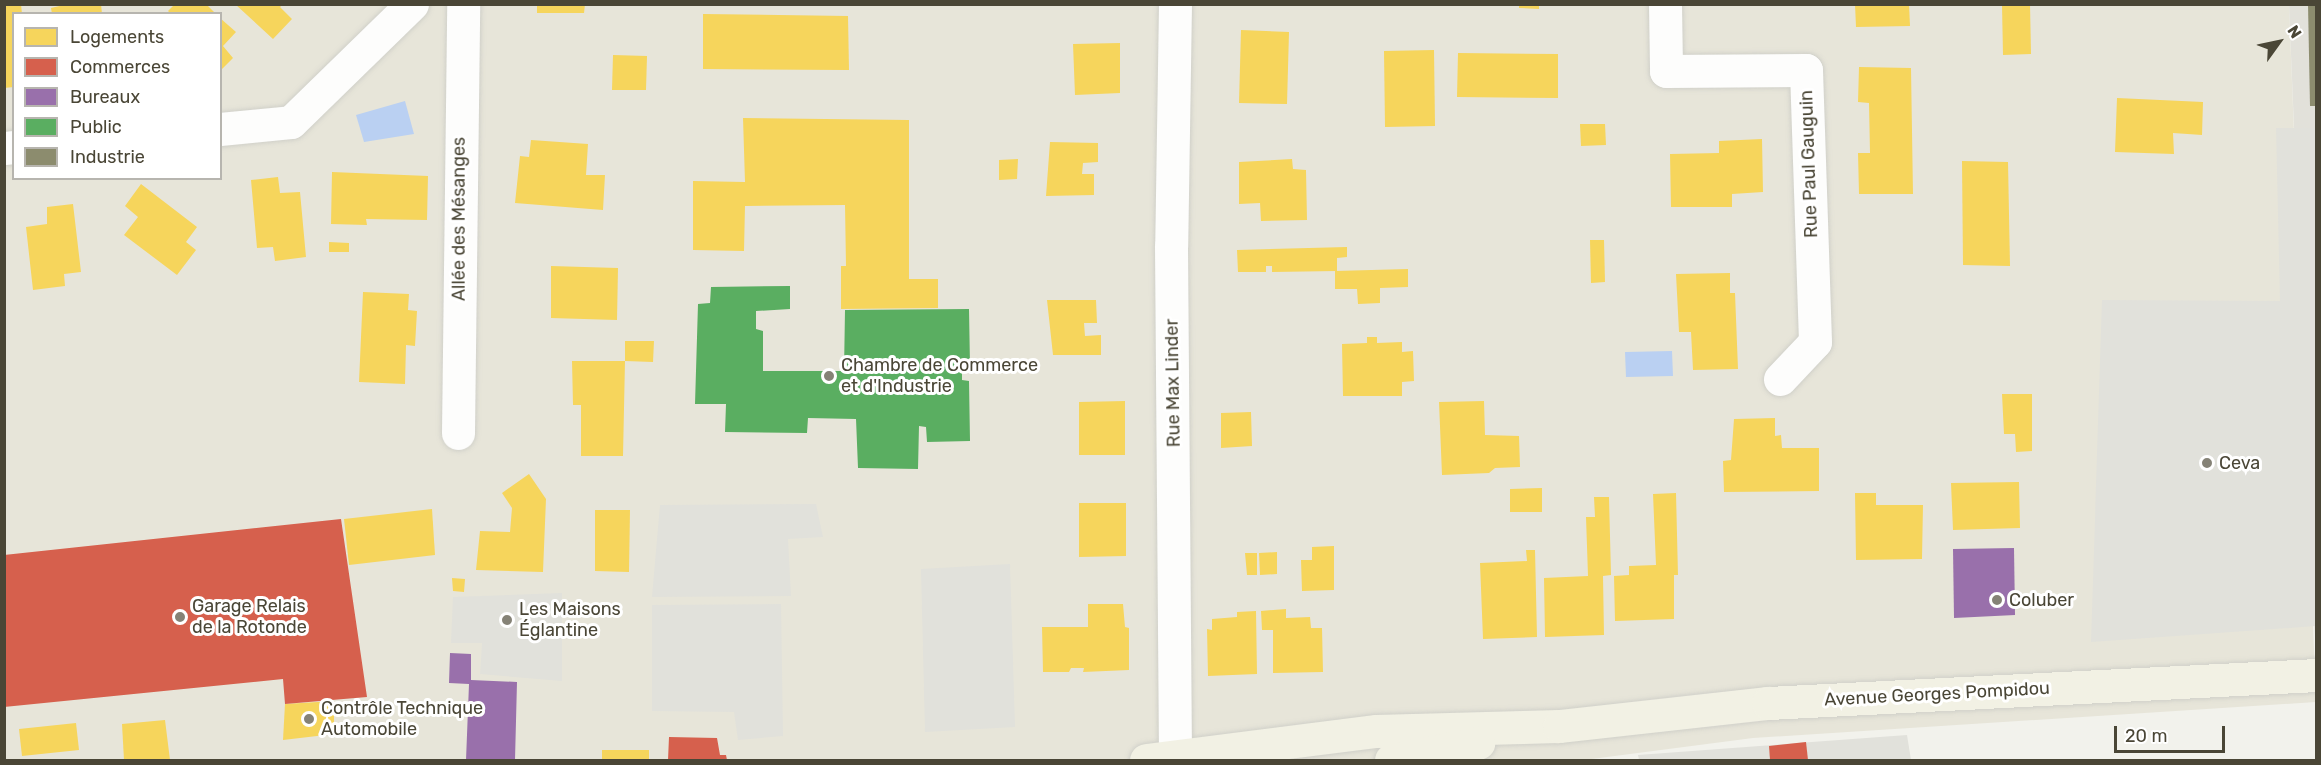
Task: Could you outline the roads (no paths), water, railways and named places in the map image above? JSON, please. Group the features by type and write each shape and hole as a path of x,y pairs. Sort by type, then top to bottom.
{"main road":[{"name":"Avenue Georges Pompidou","path":"1166,759 1376,731 1559,726 1768,703 2316,675"},
{"name":"Avenue Georges Pompidou","path":"1391,760 1559,726"}],"street":[{"path":"222,129 291,122 412,4"},
{"name":"Allée des Mésanges","path":"458,433 463,4"},
{"name":"Rue Max Linder","path":"1166,759 1175,4"},
{"name":"Rue Paul Gauguin","path":"1665,4 1666,71 1806,70 1815,342 1780,379"}],"water":[{"path":"405,101 414,134 364,142 356,115"},
{"path":"1672,351 1673,376 1626,377 1625,352"}],"place":[{"name":"Chambre de Commerce et d'Industrie","path":"829,376"},
{"name":"Ceva","path":"2207,463"},
{"name":"Coluber","path":"1997,600"},
{"name":"Garage Relais de la Rotonde","path":"180,617"},
{"name":"Les Maisons Églantine","path":"507,620"},
{"name":"Contrôle Technique Automobile","path":"309,719"}]}
